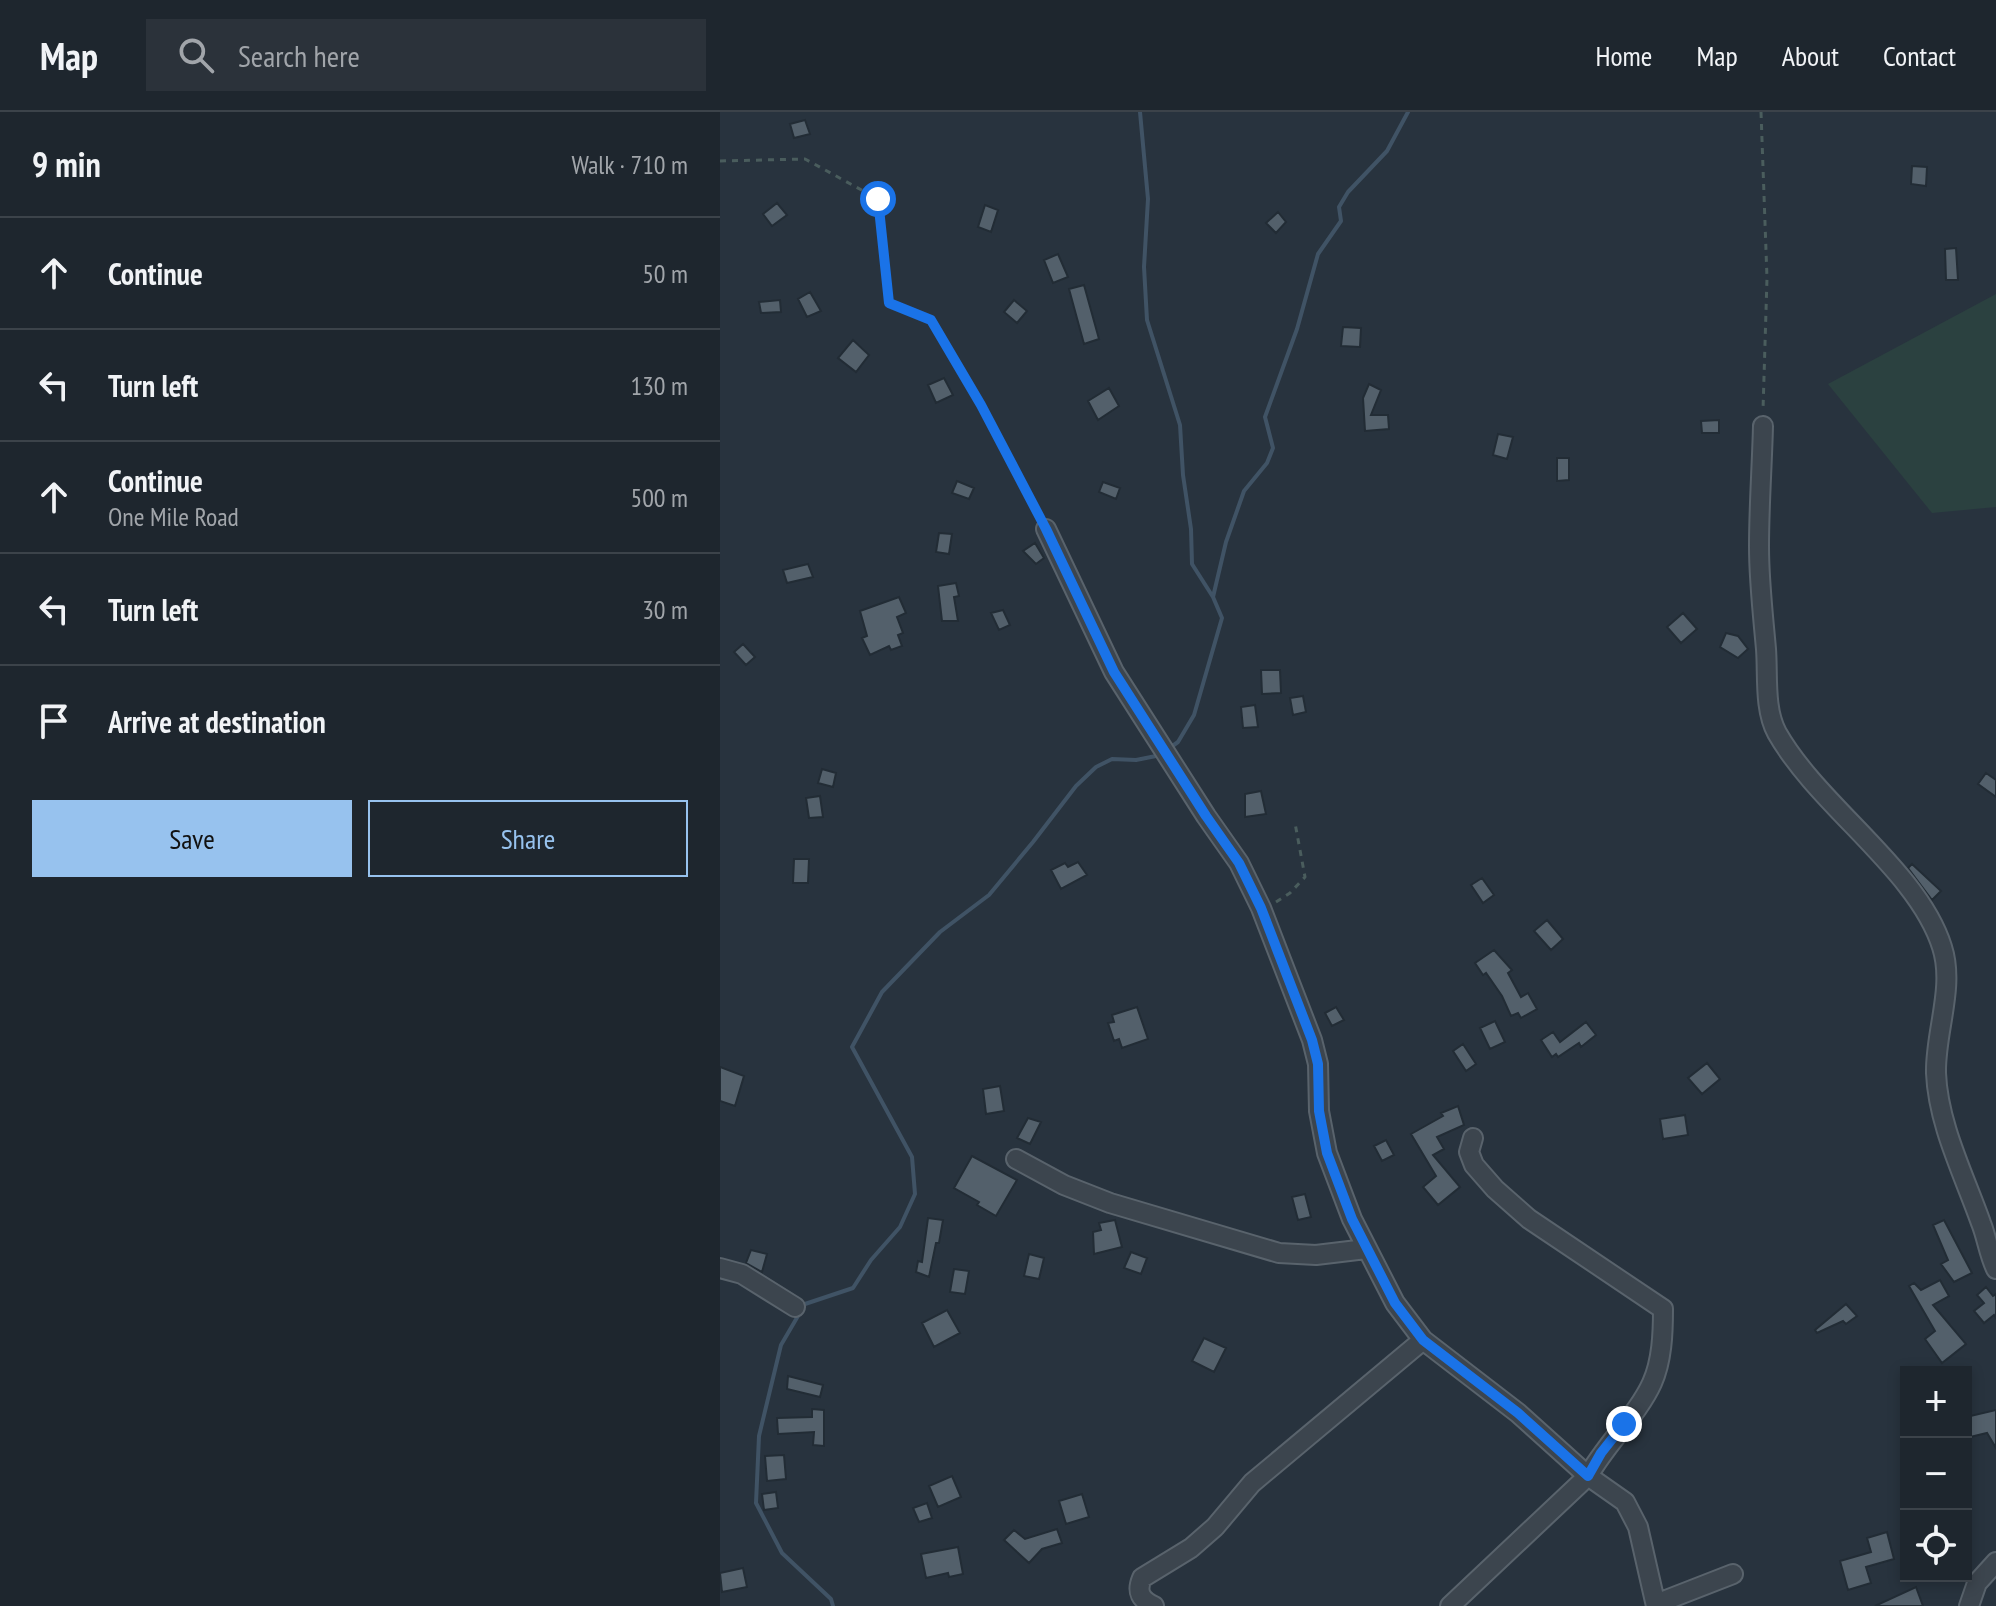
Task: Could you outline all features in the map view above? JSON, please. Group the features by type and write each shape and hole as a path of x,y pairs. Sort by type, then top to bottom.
{"street":[{"path":"1763,426 1759,548 1767,692 1775,730 1830,803 1890,866 1933,923 1943,949 1946,971 1936,1063 1943,1118 1996,1269"},
{"path":"1046,529 1114,672 1239,863 1261,908 1312,1040 1318,1064 1319,1111 1327,1153 1366,1249 1395,1303 1423,1340 1518,1413 1588,1476 1625,1502 1638,1527 1656,1605 1733,1574"},
{"path":"1450,1606 1588,1476 1601,1453 1652,1384 1663,1332 1663,1309 1529,1219 1495,1189 1474,1165 1469,1152 1473,1138"},
{"path":"1016,1159 1064,1185 1110,1203 1279,1253 1316,1255 1366,1249"},
{"path":"720,1268 742,1274 795,1307"},
{"path":"1154,1606 1144,1602 1140,1594 1142,1578 1191,1548 1215,1527 1252,1483 1423,1340"},
{"path":"1969,1606 1977,1583 1996,1562"}],"path":[{"path":"1761,112 1767,278 1763,426"},
{"path":"720,161 805,159 878,199 889,303 931,320 981,405 1046,529"},
{"path":"1261,908 1279,901 1305,877 1295,823"}],"green space":[{"path":"1996,294 1996,507 1932,513 1828,384"}],"building":[{"path":"805,120 810,134 794,138 790,124"},
{"path":"1912,166 1927,167 1926,186 1911,184"},
{"path":"777,203 787,215 772,226 763,214"},
{"path":"985,205 998,210 991,232 978,227"},
{"path":"1278,212 1286,222 1276,233 1266,223"},
{"path":"1956,248 1958,280 1946,280 1945,249"},
{"path":"1058,254 1068,277 1053,283 1044,260"},
{"path":"1084,285 1099,339 1084,344 1069,289"},
{"path":"810,292 821,311 807,317 798,299"},
{"path":"780,300 781,312 761,313 759,302"},
{"path":"1014,300 1027,311 1017,323 1004,312"},
{"path":"1343,327 1361,328 1360,347 1341,346"},
{"path":"853,340 869,355 856,372 838,358"},
{"path":"944,378 953,395 936,403 928,385"},
{"path":"1369,384 1381,390 1371,415 1388,415 1389,429 1365,431 1363,398"},
{"path":"1109,388 1119,406 1098,420 1088,401"},
{"path":"1719,420 1719,433 1702,433 1701,421"},
{"path":"1498,434 1513,437 1507,459 1493,455"},
{"path":"1557,458 1569,458 1569,480 1557,481"},
{"path":"957,481 974,488 969,499 952,493"},
{"path":"1103,482 1120,488 1116,499 1099,492"},
{"path":"939,533 952,534 949,554 936,552"},
{"path":"1035,543 1044,558 1036,564 1023,551"},
{"path":"808,564 813,577 787,583 783,570"},
{"path":"956,583 959,596 954,597 958,621 942,621 938,586"},
{"path":"899,597 906,613 897,617 903,633 898,635 902,646 891,650 889,646 870,655 862,638 867,636 860,611"},
{"path":"1003,610 1010,625 999,630 991,613"},
{"path":"1683,613 1697,629 1681,643 1667,627"},
{"path":"1726,633 1738,636 1748,649 1738,658 1720,647"},
{"path":"743,644 755,657 746,665 734,652"},
{"path":"1261,670 1280,670 1281,693 1262,694"},
{"path":"1303,696 1306,712 1293,715 1290,698"},
{"path":"1255,705 1258,727 1243,728 1241,707"},
{"path":"822,769 836,773 833,787 818,783"},
{"path":"1986,773 1996,780 1996,797 1978,784"},
{"path":"1261,791 1266,814 1245,817 1245,794"},
{"path":"820,796 823,817 809,818 806,798"},
{"path":"794,859 809,859 808,883 793,883"},
{"path":"1078,862 1087,875 1061,889 1051,870 1065,863 1068,867"},
{"path":"1912,864 1941,891 1932,900 1908,868"},
{"path":"1482,878 1494,895 1483,903 1471,885"},
{"path":"1547,920 1563,939 1551,950 1534,931"},
{"path":"1494,950 1512,970 1508,973 1521,997 1528,993 1537,1009 1521,1018 1518,1013 1511,1016 1502,996 1475,963"},
{"path":"1137,1007 1148,1039 1122,1048 1119,1039 1114,1041 1108,1023 1114,1022 1112,1015"},
{"path":"1336,1007 1344,1020 1332,1026 1325,1013"},
{"path":"1495,1021 1505,1042 1490,1049 1480,1028"},
{"path":"1586,1022 1596,1035 1581,1047 1579,1043 1558,1057 1556,1054 1552,1057 1541,1040 1553,1032 1560,1042"},
{"path":"1463,1044 1476,1064 1466,1071 1453,1051"},
{"path":"1707,1063 1720,1079 1702,1094 1688,1078"},
{"path":"720,1067 744,1076 735,1106 720,1101"},
{"path":"1000,1086 1004,1111 986,1114 983,1089"},
{"path":"1458,1106 1464,1125 1437,1137 1444,1149 1433,1155 1460,1187 1438,1205 1423,1187 1436,1176 1411,1134 1443,1116 1441,1113"},
{"path":"1685,1115 1688,1135 1663,1139 1660,1119"},
{"path":"1028,1118 1041,1122 1030,1144 1017,1138"},
{"path":"1386,1140 1394,1155 1382,1161 1374,1146"},
{"path":"972,1156 1017,1180 996,1216 954,1188"},
{"path":"1305,1194 1311,1217 1298,1220 1292,1197"},
{"path":"928,1218 943,1220 929,1277 916,1272 918,1261 922,1262"},
{"path":"1115,1220 1122,1247 1094,1254 1093,1232 1101,1230 1099,1223"},
{"path":"1944,1220 1972,1273 1954,1282 1941,1264 1948,1260 1933,1225"},
{"path":"751,1250 767,1254 762,1272 746,1263"},
{"path":"1131,1252 1147,1258 1141,1274 1124,1268"},
{"path":"1029,1254 1044,1258 1039,1279 1024,1276"},
{"path":"954,1269 969,1271 965,1294 950,1292"},
{"path":"1940,1280 1949,1296 1933,1305 1966,1344 1942,1363 1925,1339 1935,1331 1909,1286 1914,1283 1921,1290"},
{"path":"1986,1287 1993,1296 1996,1294 1996,1318 1994,1315 1984,1323 1974,1311 1984,1303 1977,1295"},
{"path":"1846,1304 1857,1316 1846,1324 1843,1321 1817,1333 1815,1330"},
{"path":"947,1310 960,1333 934,1347 922,1323"},
{"path":"1204,1338 1226,1348 1214,1372 1192,1361"},
{"path":"788,1376 823,1385 820,1397 787,1389"},
{"path":"812,1409 824,1410 824,1446 813,1445 814,1432 778,1434 777,1418 812,1417"},
{"path":"1996,1410 1996,1448 1987,1433 1972,1437 1972,1416"},
{"path":"784,1455 786,1479 767,1481 765,1456"},
{"path":"952,1476 961,1497 938,1507 929,1486"},
{"path":"776,1492 778,1508 764,1510 762,1494"},
{"path":"1082,1494 1089,1517 1066,1524 1059,1501"},
{"path":"927,1503 932,1518 919,1522 913,1508"},
{"path":"1057,1529 1062,1543 1042,1549 1029,1563 1004,1540 1014,1530 1025,1539"},
{"path":"1887,1532 1894,1559 1866,1567 1871,1583 1848,1590 1840,1561 1871,1552 1867,1538"},
{"path":"958,1547 963,1574 949,1577 948,1573 926,1578 921,1554"},
{"path":"743,1568 747,1587 722,1592 720,1573"},
{"path":"1916,1587 1923,1606 1875,1606"}],"waterway":[{"path":"1140,112 1148,199 1144,267 1147,320 1180,425 1192,564 1222,618 1194,715 1178,742 1171,747"},
{"path":"1213,597 1226,542 1244,491 1267,463 1273,448 1265,417 1297,329 1318,254 1341,221 1339,207 1348,192 1387,151 1408,112"},
{"path":"833,1606 831,1599 782,1553 756,1503 759,1436 781,1345 805,1304 853,1288 871,1260 900,1227 915,1194 912,1157 852,1047 882,992 940,932 989,895 1076,786 1096,767 1112,759 1136,760 1161,755"}],"route":[{"path":"878,199 889,303 931,320 981,405 1046,529 1114,672 1239,863 1261,908 1312,1040 1318,1064 1319,1111 1327,1153 1352,1219 1395,1303 1423,1340 1518,1413 1588,1476 1601,1453 1624,1424"}]}
